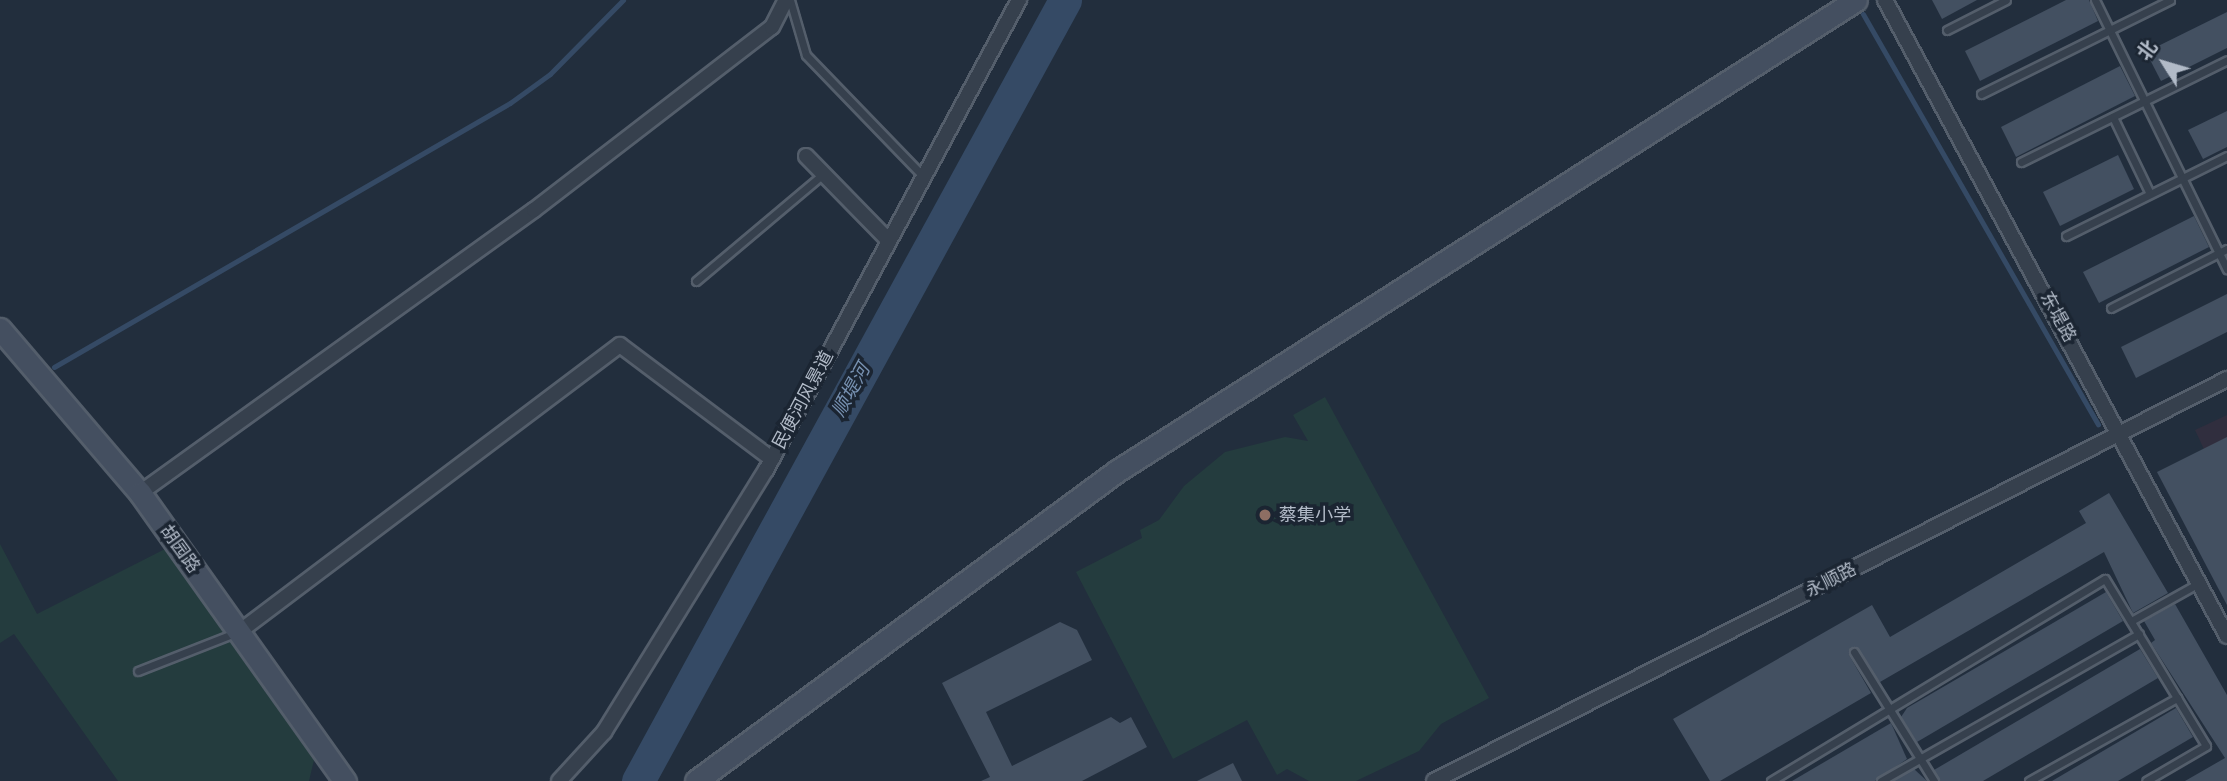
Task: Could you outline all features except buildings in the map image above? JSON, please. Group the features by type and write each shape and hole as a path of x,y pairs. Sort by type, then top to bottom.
{"street":[{"path":"139,493 545,202 772,27 788,0"},
{"name":"民便河风景道","path":"559,781 604,732 772,459 1019,0"},
{"path":"696,781 1117,471 1856,0"},
{"name":"东堤路","path":"1885,0 2122,433 2227,636"},
{"path":"806,156 889,241"},
{"name":"胡园路","path":"0,329 139,493 345,781"},
{"path":"239,632 620,345 772,459"},
{"name":"永顺路","path":"1434,781 2227,379"}],"lane":[{"path":"788,0 806,55 924,177"},
{"path":"1947,30 2006,0"},
{"path":"2095,0 2182,178 2223,251 2227,269"},
{"path":"1981,94 2171,0"},
{"path":"2021,163 2227,60"},
{"path":"2113,117 2150,194"},
{"path":"2066,236 2227,156"},
{"path":"696,281 823,174"},
{"path":"2110,308 2223,251"},
{"path":"1771,781 2105,579 2206,746 2146,781"},
{"path":"2131,621 2199,583"},
{"path":"138,671 239,632"},
{"path":"1881,781 2139,634"},
{"path":"1854,652 1934,781"},
{"path":"2029,781 2177,698"}],"shaded area":[{"path":"2227,415 2227,499 2195,430"}],"green space":[{"name":"蔡集小学","path":"1325,397 1489,698 1441,724 1419,751 1356,781 1309,781 1287,769 1277,775 1247,720 1173,759 1076,572 1142,538 1140,530 1159,520 1184,486 1225,452 1285,437 1308,441 1293,415"},
{"path":"0,544 37,614 167,548 314,760 309,781 118,781 14,634 0,643"}],"waterway":[{"path":"54,367 510,103 550,74 623,0"},
{"name":"顺堤河","path":"638,781 1065,0"},
{"path":"1863,14 2098,424"}],"place":[{"name":"蔡集小学","path":"1265,515"}]}
